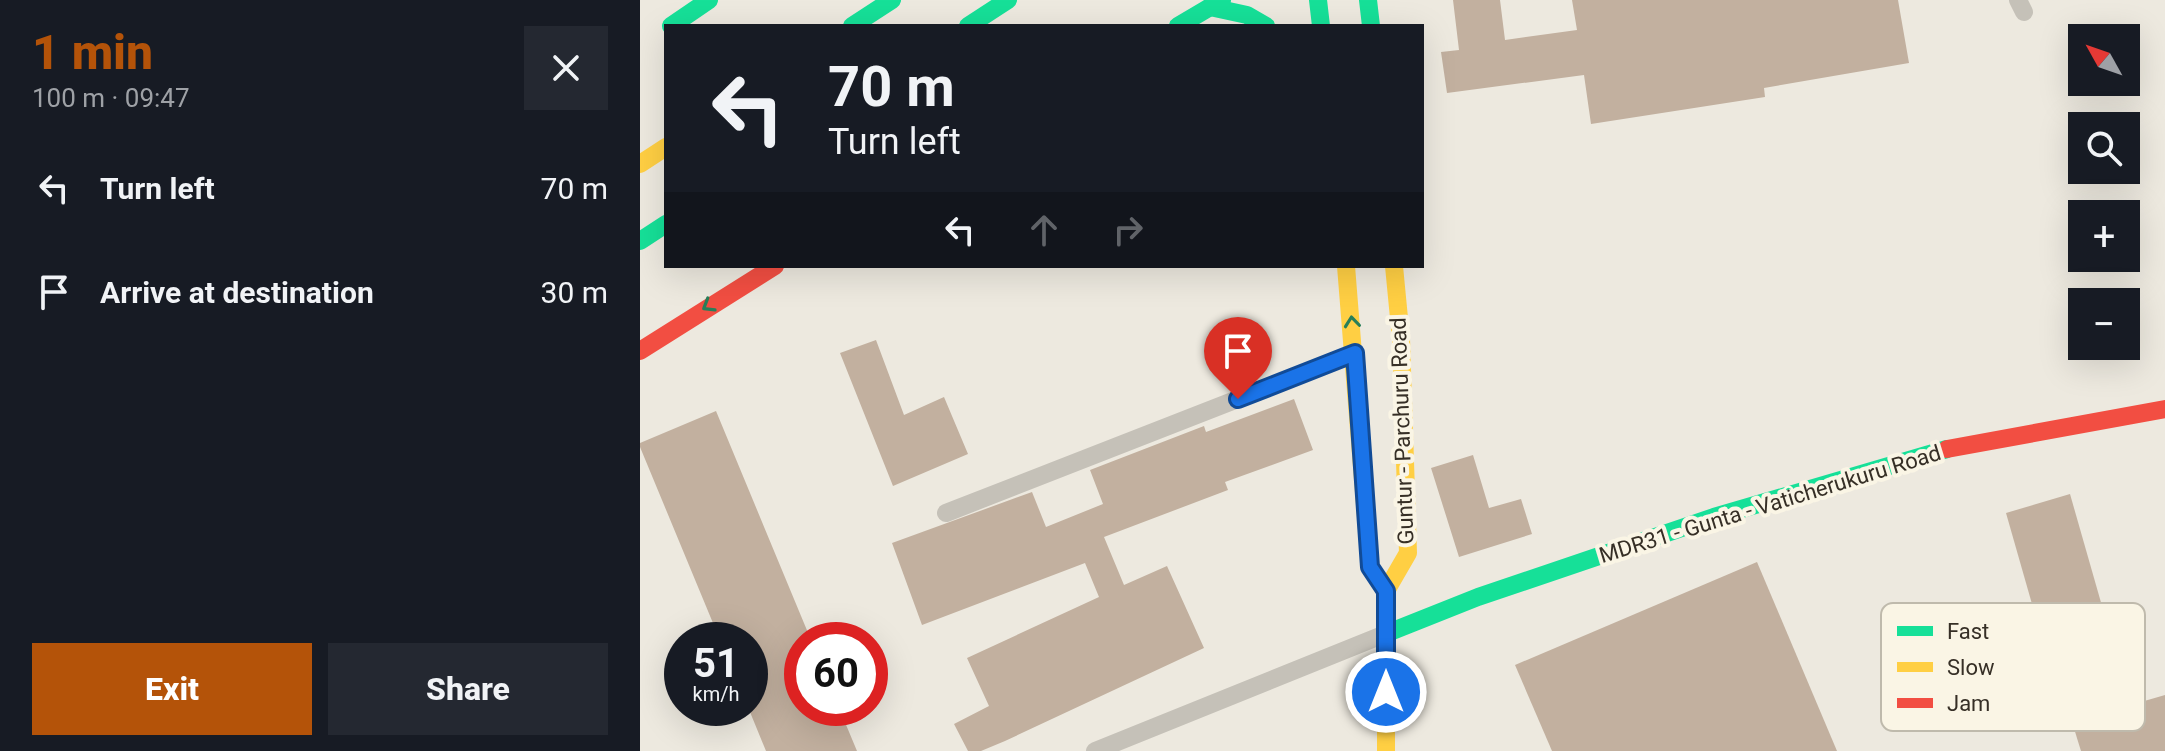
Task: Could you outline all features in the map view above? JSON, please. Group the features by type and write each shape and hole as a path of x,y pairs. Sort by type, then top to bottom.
{"main road":[{"path":"673,24 709,0"},
{"path":"855,24 892,0"},
{"path":"971,24 1008,0"},
{"path":"1318,0 1321,24"},
{"path":"1368,0 1371,24"},
{"path":"1181,24 1216,4 1263,24"},
{"path":"640,164 664,148"},
{"path":"640,241 664,225"},
{"path":"640,351 772,268"},
{"name":"Guntur - Parchuru Road","path":"1346,268 1370,567 1386,591"},
{"name":"Guntur - Parchuru Road","path":"1386,751 1386,591 1408,553 1401,339 1394,268"},
{"name":"MDR31 - Gunta - Vaticherukuru Road","path":"1385,634 1478,597 1714,517 1943,450 2165,409"}],"lane":[{"path":"946,513 1355,353"},
{"path":"1095,751 1385,634"}],"building":[{"path":"1453,0 1500,0 1505,40 1577,30 1572,0 1898,0 1909,63 1764,88 1765,97 1591,124 1584,75 1447,93 1441,52 1459,50"},
{"path":"876,340 904,415 944,397 968,454 893,486 840,353"},
{"path":"1294,399 1313,450 1225,482 1228,490 1104,537 1124,585 1167,566 1204,648 1005,741 981,751 968,751 954,724 989,706 967,658 1099,597 1085,563 922,625 892,543 1032,492 1046,527 1103,504 1090,470 1204,426 1206,432"},
{"path":"716,411 804,622 784,622 784,726 847,726 857,751 766,751 756,726 768,726 768,622 713,622 640,443"},
{"path":"1473,455 1489,508 1521,499 1532,534 1459,557 1431,468"},
{"path":"2070,494 2101,603 2032,603 2006,513"},
{"path":"1757,562 1837,751 1552,751 1515,665"},
{"path":"2165,695 2165,751 2081,751 2075,731 2145,731 2145,701"}],"traffic: fast":[{"path":"674,24 709,0"},
{"path":"855,24 892,0"},
{"path":"971,24 1008,0"},
{"path":"1181,24 1222,0"},
{"path":"1318,0 1321,24"},
{"path":"1368,0 1371,24"},
{"path":"1210,7 1247,15 1263,24"},
{"path":"640,241 664,225"},
{"path":"1385,634 1478,597 1714,517 1947,449"}],"traffic: slow":[{"path":"640,164 664,148"},
{"path":"1346,268 1370,567 1386,591 1386,751"},
{"path":"1386,591 1408,553 1401,339 1394,268"}],"traffic: jam":[{"path":"640,351 772,268"},
{"path":"1947,449 2165,409"}],"route":[{"path":"1238,399 1355,353 1370,567 1386,591 1386,692"}]}
